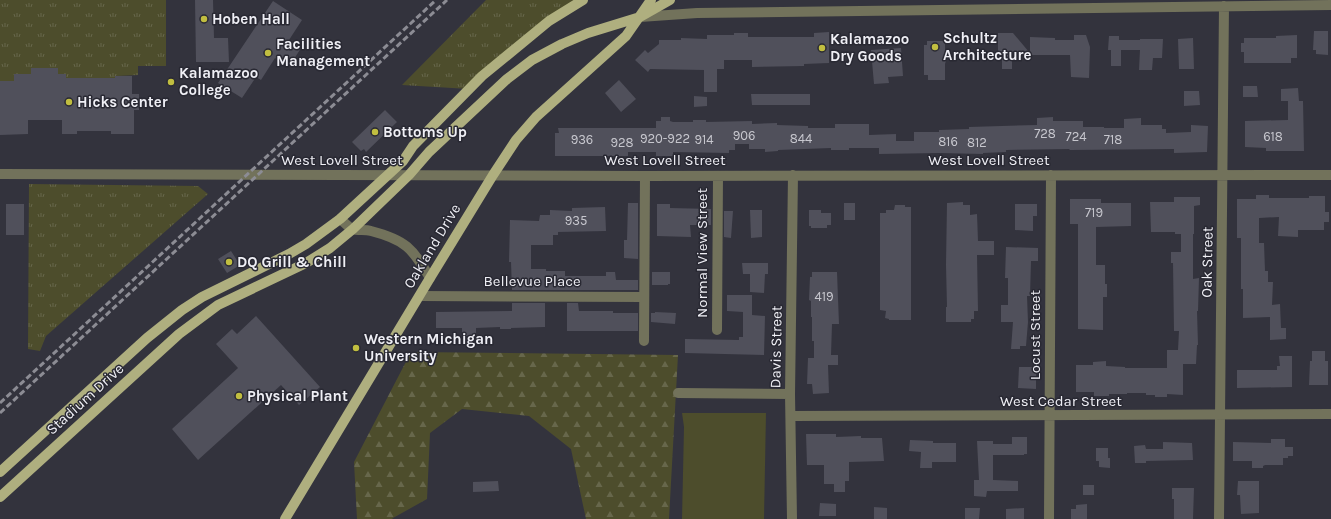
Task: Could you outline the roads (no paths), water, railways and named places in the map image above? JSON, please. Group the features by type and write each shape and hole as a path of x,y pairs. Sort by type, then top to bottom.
{"main road":[{"name":"Stadium Drive","path":"0,472 147,338 182,310 208,294 289,254 306,244 340,219 403,161 413,146 482,76 549,20 583,0"},
{"name":"Oakland Drive","path":"285,519 430,278 516,140 536,117 626,36 652,0"},
{"path":"640,17 670,0"},
{"name":"Stadium Drive","path":"0,497 164,346 192,324 218,305 306,263 330,248 353,229 409,175 429,152 506,79 532,60 562,44 588,33 640,17"}],"street":[{"path":"640,17 697,13 1331,5"},
{"name":"Oak Street","path":"1219,519 1224,6"},
{"name":"West Lovell Street","path":"0,174 645,176 1331,175"},
{"name":"Davis Street","path":"792,519 790,394 793,175"},
{"name":"Locust Street","path":"1049,519 1052,175"},
{"path":"644,341 645,176"},
{"name":"Normal View Street","path":"717,330 718,176"},
{"path":"340,219 353,229 368,230 395,238 409,247 430,278"},
{"name":"Bellevue Place","path":"420,296 644,297"},
{"path":"678,393 790,394"},
{"name":"West Cedar Street","path":"791,416 1220,416 1331,414"}],"railway":[{"path":"0,403 436,0"},
{"path":"0,413 447,0"}],"place":[{"name":"Hoben Hall","path":"204,19"},
{"name":"Schultz Architecture","path":"935,47"},
{"name":"Kalamazoo Dry Goods","path":"822,48"},
{"name":"Facilities Management","path":"268,53"},
{"name":"Kalamazoo College","path":"171,82"},
{"name":"Hicks Center","path":"69,102"},
{"name":"Bottoms Up","path":"375,132"},
{"name":"DQ Grill & Chill","path":"229,262"},
{"name":"Western Michigan University","path":"356,348"},
{"name":"Physical Plant","path":"239,396"}]}
